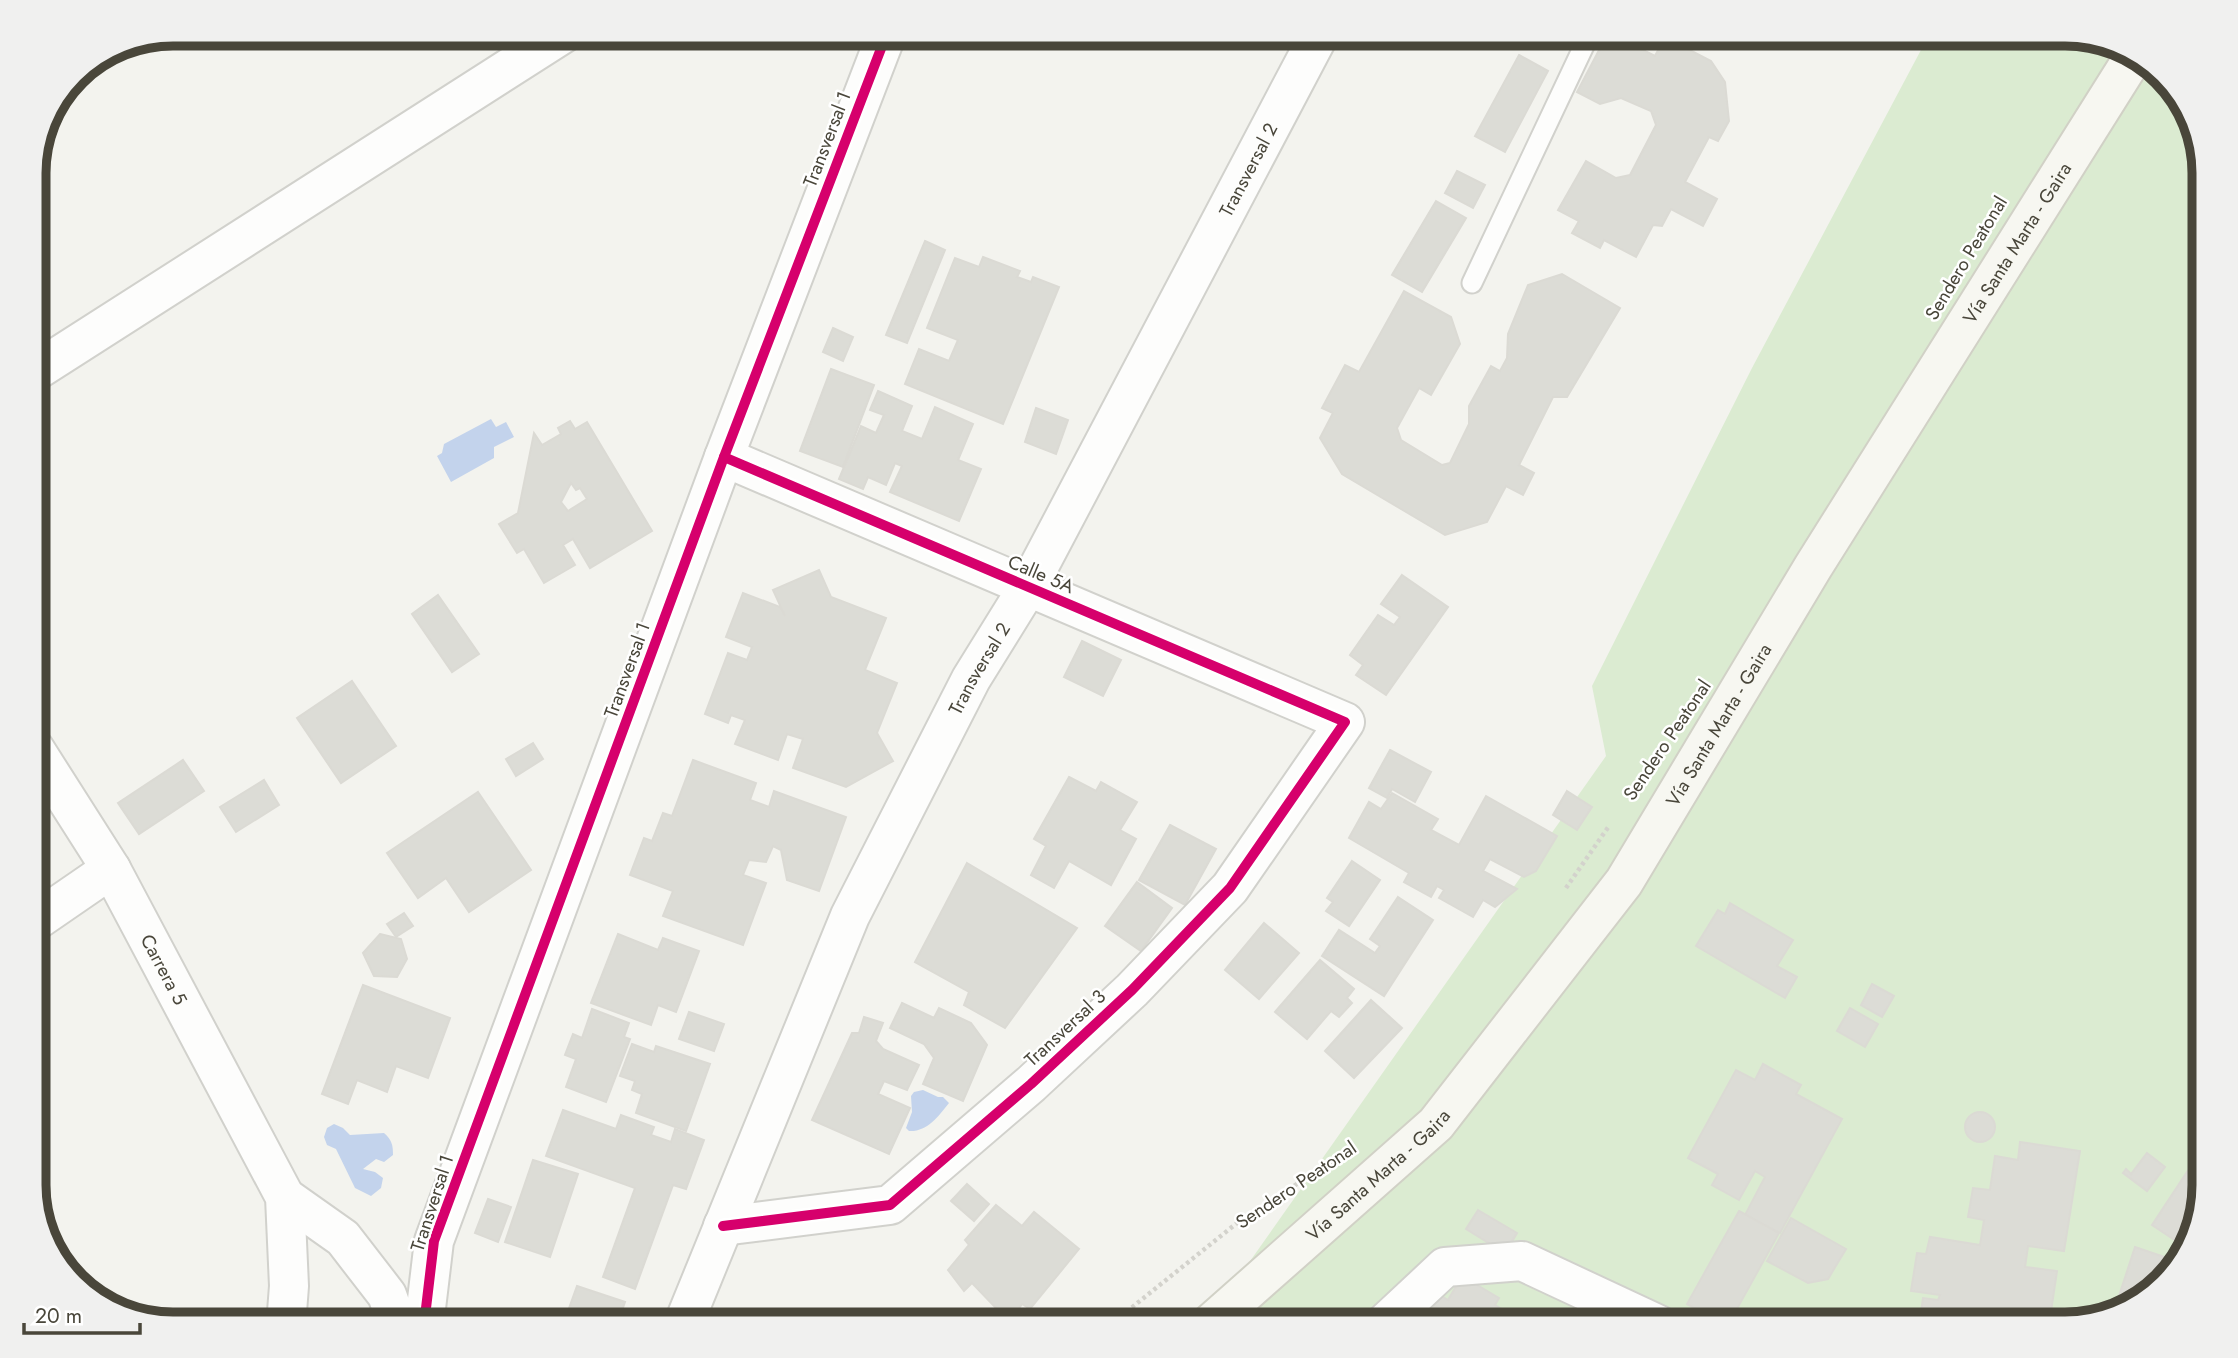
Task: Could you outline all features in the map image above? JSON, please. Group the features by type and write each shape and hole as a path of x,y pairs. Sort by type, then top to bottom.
{"main road":[{"name":"Vía Santa Marta - Gaira","path":"1224,1312 1436,1124 1624,882 1813,567 2130,63"}],"street":[{"path":"46,364 544,46"},
{"name":"Transversal 1","path":"426,1312 434,1241 724,457 882,46"},
{"name":"Transversal 2","path":"688,1312 850,916 971,679 1028,587 1313,46"},
{"name":"Calle 5A","path":"724,457 1345,722"},
{"name":"Transversal 3","path":"723,1226 890,1205 1051,1065 1132,990 1230,888 1345,722"},
{"name":"Carrera 5","path":"46,767 111,869 285,1197 289,1286 287,1312"},
{"path":"46,914 111,869"},
{"name":"Carrera 5","path":"285,1197 343,1238 387,1295 393,1312"},
{"path":"1397,1312 1445,1267 1522,1261 1631,1312"}],"lane":[{"path":"1472,283 1584,46"}],"green space":[{"path":"1923,46 2066,46 2099,50 2129,62 2143,72 2176,109 2188,139 2192,164 2192,1186 2188,1219 2176,1249 2155,1275 2129,1296 2099,1308 2082,1311 1214,1312 1606,756 1592,686 1752,368"}],"water":[{"path":"491,419 496,427 506,422 514,437 494,447 494,458 451,482 437,456 442,453 444,444"},
{"path":"923,1090 943,1097 949,1103 927,1126 909,1131 906,1128 912,1112 911,1096 914,1092"},
{"path":"334,1124 350,1135 384,1133 390,1140 393,1155 384,1162 376,1159 363,1169 375,1172 383,1178 381,1188 371,1196 355,1188 336,1149 327,1145 324,1137 327,1128"}],"building":[{"path":"1601,46 1642,46 1641,49 1655,56 1660,46 1682,46 1711,61 1725,82 1729,121 1718,141 1709,137 1685,182 1717,199 1703,226 1671,209 1662,226 1653,225 1636,257 1604,240 1600,248 1572,233 1579,221 1558,210 1586,161 1616,178 1630,175 1656,125 1651,111 1621,98 1600,104 1577,92"},
{"path":"1519,55 1548,71 1505,152 1475,136"},
{"path":"1457,171 1485,185 1473,208 1445,193"},
{"path":"1436,201 1466,218 1422,292 1392,275"},
{"path":"925,241 945,250 907,343 886,335"},
{"path":"983,257 1020,271 1017,277 1031,282 1033,277 1059,287 1003,424 905,384 919,349 949,361 958,340 927,328 955,258 979,267"},
{"path":"1562,274 1620,308 1567,397 1553,397 1519,465 1534,473 1523,495 1506,486 1487,522 1445,535 1342,474 1320,438 1333,413 1322,408 1345,365 1359,372 1404,291 1451,317 1460,344 1431,395 1419,388 1397,428 1401,440 1442,465 1450,463 1469,424 1469,406 1491,366 1500,371 1507,358 1508,334 1528,285"},
{"path":"833,328 853,337 843,361 823,352"},
{"path":"831,369 874,385 843,467 800,451"},
{"path":"878,391 912,406 902,431 922,439 935,407 973,424 958,460 981,469 959,521 890,492 902,466 895,463 886,485 868,477 863,489 839,479 861,426 876,433 884,415 870,410"},
{"path":"1036,408 1068,420 1056,454 1025,442"},
{"path":"570,421 575,429 587,422 652,531 590,568 573,539 563,545 575,565 544,583 524,549 517,553 499,524 518,513 534,433 542,445 561,434 558,428","holes":["571,483 576,490 580,488 587,499 568,511 561,502"]},
{"path":"819,570 831,597 886,618 865,670 897,683 877,733 893,761 846,787 793,768 803,739 787,734 778,760 735,744 745,720 731,715 728,723 705,714 728,653 747,660 752,647 726,637 743,593 780,607 785,616 773,590"},
{"path":"1402,575 1448,607 1386,695 1356,675 1363,665 1350,655 1378,615 1394,625 1400,617 1381,604"},
{"path":"438,595 479,654 452,672 412,614"},
{"path":"1082,641 1121,660 1103,696 1064,677"},
{"path":"352,681 396,746 341,783 297,718"},
{"path":"533,743 543,759 516,776 506,759"},
{"path":"1390,750 1431,772 1415,802 1392,789 1387,798 1369,788"},
{"path":"183,760 204,791 139,834 118,803"},
{"path":"693,760 756,783 750,800 769,807 774,791 846,817 819,891 787,880 781,850 773,846 766,862 749,860 743,875 766,883 743,945 663,916 673,891 630,875 644,838 652,841 663,813 672,816"},
{"path":"1069,777 1096,791 1101,782 1137,802 1120,830 1136,839 1111,885 1069,861 1054,888 1031,875 1046,846 1034,839"},
{"path":"264,780 279,805 236,832 220,807"},
{"path":"1567,791 1592,807 1577,830 1553,815"},
{"path":"478,792 531,870 469,912 446,878 418,898 387,853"},
{"path":"1392,793 1438,819 1431,830 1459,845 1486,796 1557,836 1536,871 1524,877 1490,859 1483,871 1517,889 1495,907 1483,900 1473,917 1439,898 1444,890 1437,886 1431,897 1404,882 1409,873 1349,838 1369,802 1381,809"},
{"path":"1170,825 1216,849 1185,905 1139,880"},
{"path":"1352,861 1380,880 1349,926 1326,911 1333,902 1327,898"},
{"path":"967,863 1077,928 1005,1028 964,1005 969,992 915,962"},
{"path":"1137,882 1172,908 1141,951 1105,926"},
{"path":"1398,897 1433,920 1384,996 1322,956 1339,930 1375,953 1380,946 1370,939"},
{"path":"1730,903 1793,940 1777,966 1797,977 1785,998 1696,946 1718,910 1725,914"},
{"path":"404,913 413,926 396,937 387,924"},
{"path":"1264,923 1299,953 1259,999 1225,970"},
{"path":"380,934 401,939 407,959 397,977 374,976 363,953"},
{"path":"618,934 658,950 663,938 699,951 676,1012 658,1005 651,1025 591,1003"},
{"path":"1320,960 1354,989 1347,998 1352,1003 1339,1017 1331,1011 1307,1039 1275,1012"},
{"path":"1872,984 1894,996 1882,1017 1861,1005"},
{"path":"363,985 450,1018 428,1078 396,1066 387,1092 357,1080 348,1104 322,1094"},
{"path":"1371,1000 1402,1028 1354,1078 1325,1051"},
{"path":"902,1003 934,1018 939,1008 971,1023 987,1045 963,1101 923,1084 934,1058 924,1044 890,1028"},
{"path":"1850,1008 1878,1024 1865,1047 1837,1031"},
{"path":"592,1009 629,1023 624,1037 630,1039 606,1102 566,1087 576,1059 565,1055 573,1034 582,1038"},
{"path":"689,1012 724,1024 714,1051 679,1039"},
{"path":"864,1017 883,1023 876,1041 883,1049 919,1065 907,1090 884,1081 878,1094 910,1108 889,1154 812,1120 852,1033 859,1033"},
{"path":"632,1044 654,1052 656,1046 710,1064 686,1131 636,1113 642,1094 632,1090 635,1081 620,1076"},
{"path":"1763,1064 1801,1085 1796,1094 1842,1119 1780,1233 1745,1215 1765,1177 1755,1171 1739,1200 1712,1185 1718,1174 1688,1158 1736,1070 1755,1080"},
{"path":"563,1110 616,1129 621,1115 654,1127 651,1135 671,1142 675,1129 704,1140 686,1189 673,1185 635,1289 603,1277 635,1188 546,1156"},
{"path":"1980,1112 1986,1113 1994,1121 1994,1133 1986,1141 1980,1142 1974,1141 1966,1133 1965,1127 1966,1121 1974,1113"},
{"path":"2020,1142 2080,1151 2064,1251 2028,1246 2025,1267 2057,1271 2051,1312 1921,1312 1923,1298 1938,1300 1940,1295 1911,1291 1917,1253 1926,1254 1930,1237 1980,1245 1984,1220 1968,1217 1973,1188 1990,1190 1995,1156 2018,1160"},
{"path":"2147,1153 2165,1167 2147,1191 2123,1173 2126,1169 2131,1174"},
{"path":"533,1160 578,1174 550,1257 505,1242"},
{"path":"2192,1167 2191,1202 2179,1243 2152,1225"},
{"path":"967,1184 989,1204 974,1221 951,1201"},
{"path":"488,1199 511,1207 498,1242 475,1233"},
{"path":"996,1205 1022,1226 1034,1212 1079,1249 1030,1309 1022,1304 1017,1312 992,1312 996,1308 972,1283 964,1291 948,1270 969,1245 965,1240"},
{"path":"1478,1210 1517,1233 1505,1253 1466,1229"},
{"path":"1739,1211 1779,1233 1735,1312 1701,1312 1687,1304"},
{"path":"1791,1218 1846,1249 1828,1279 1808,1283 1767,1261"},
{"path":"2135,1247 2169,1259 2143,1286 2117,1302"},
{"path":"1462,1276 1499,1298 1495,1305 1507,1312 1428,1312 1438,1294 1448,1300"},
{"path":"577,1286 625,1302 622,1312 568,1312"}],"cycle path":[{"path":"426,1312 434,1241 724,457 882,46"},
{"path":"723,1226 890,1205 1031,1084 1132,990 1230,888 1345,722 724,457"}]}
